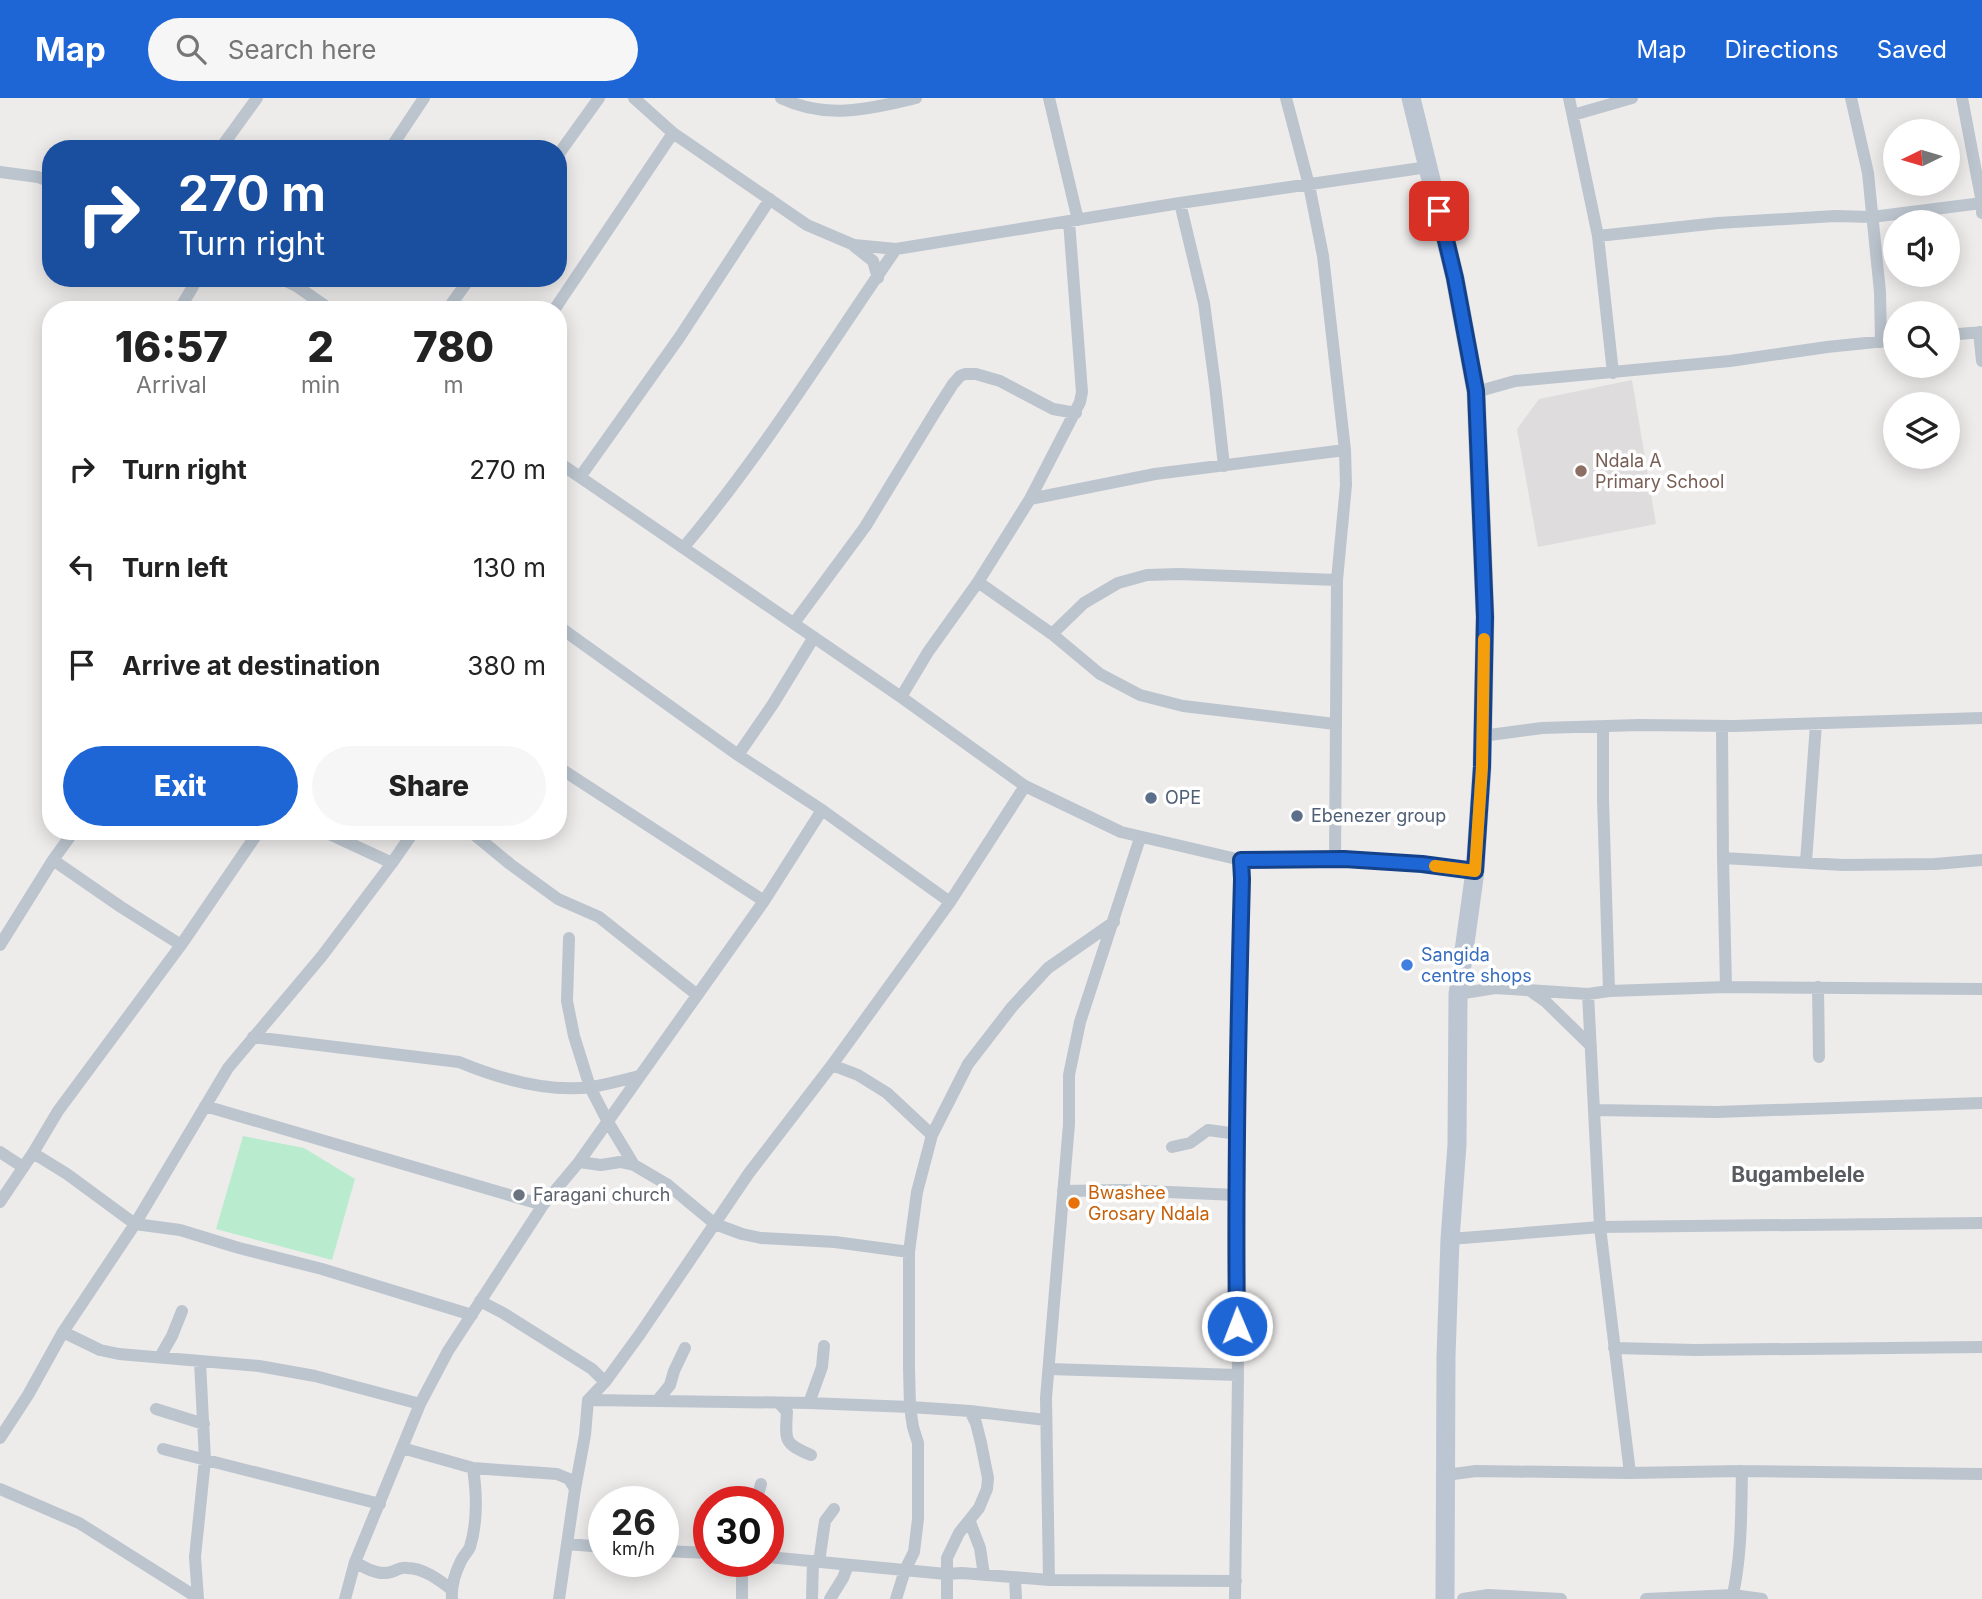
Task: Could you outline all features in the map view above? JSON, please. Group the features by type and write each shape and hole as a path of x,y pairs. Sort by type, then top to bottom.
{"street":[{"path":"227,140 257,98"},
{"path":"396,140 424,98"},
{"path":"567,142 599,98"},
{"path":"634,98 673,132 807,225 854,246 873,261 877,278"},
{"path":"781,98 805,107 838,112 876,108 916,98"},
{"path":"901,697 1030,499 1080,402 1082,392 1074,221 1049,98"},
{"path":"1286,98 1309,185 1323,256 1345,450 1346,485 1336,580 1335,859"},
{"path":"1411,98 1455,278 1476,391 1485,617 1475,871 1458,994 1457,1145 1450,1239 1446,1357 1445,1599"},
{"path":"1569,98 1598,236 1613,373"},
{"path":"1573,114 1632,98"},
{"path":"1476,391 1515,381 1730,361 1881,342 1880,292 1868,173 1851,98"},
{"path":"1962,98 1982,213"},
{"path":"560,301 673,132"},
{"path":"854,246 896,249 1428,167"},
{"path":"0,172 42,179"},
{"path":"580,477 679,338 770,199"},
{"path":"1598,236 1731,222 1835,216 1872,217 1982,203"},
{"path":"1180,204 1203,303 1224,466"},
{"path":"684,547 717,508 896,249"},
{"path":"305,287 321,301"},
{"path":"1960,334 1980,332 1982,361"},
{"path":"794,623 864,527 936,408 960,376 970,374 1000,381 1053,409 1076,413"},
{"path":"1030,499 1121,479 1345,450"},
{"path":"567,468 901,697 1025,786 1121,832 1241,860 1335,859 1422,864 1475,871"},
{"path":"1052,634 1084,603 1118,583 1147,575 1336,580"},
{"path":"978,582 1052,634 1100,674 1140,695 1183,706 1335,724"},
{"path":"567,632 950,902"},
{"path":"738,755 814,637"},
{"path":"1482,736 1542,728 1816,724 1982,718"},
{"path":"1806,862 1816,724"},
{"path":"1722,726 1726,987"},
{"path":"1603,727 1609,991"},
{"path":"567,773 764,901"},
{"path":"559,1599 589,1400 605,1382 749,1174 950,902 1025,786"},
{"path":"345,1599 355,1562 402,1448 448,1352 543,1205 608,1122 764,901 822,810"},
{"path":"1049,1580 1045,1398 1069,1124 1069,1075 1080,1022 1140,838"},
{"path":"0,945 67,840"},
{"path":"0,1202 58,1111 181,945 253,840"},
{"path":"342,840 392,863"},
{"path":"0,1438 64,1332 135,1224 228,1068 322,956 408,840"},
{"path":"481,840 558,899 599,917 696,994"},
{"path":"1723,858 1843,865 1935,864 1982,860"},
{"path":"53,860 181,945"},
{"path":"1236,1599 1236,1195 1241,860"},
{"path":"896,1599 914,1552 918,1519 918,1443 910,1407 909,1252 917,1192 932,1135 968,1064 1012,1007 1048,968 1114,922"},
{"path":"569,938 567,1001 570,1019 590,1087 634,1165"},
{"path":"1458,994 1495,988 1588,994 1726,987 1982,989"},
{"path":"1818,987 1819,1057"},
{"path":"1532,992 1545,1001 1591,1046"},
{"path":"1588,994 1600,1227 1630,1473"},
{"path":"253,1037 459,1062 521,1083 565,1088 590,1087 639,1076"},
{"path":"832,1065 858,1075 887,1093 932,1135"},
{"path":"1594,1110 1717,1112 1982,1103"},
{"path":"205,1106 543,1205"},
{"path":"1172,1147 1186,1144 1208,1130 1238,1134"},
{"path":"0,1152 23,1167"},
{"path":"33,1153 67,1174 135,1224 180,1230 322,1269 472,1315"},
{"path":"579,1162 601,1165 620,1162 634,1165 668,1185 715,1224 742,1234 909,1252"},
{"path":"1063,1191 1123,1190 1236,1195"},
{"path":"1450,1239 1600,1227 1982,1223"},
{"path":"480,1301 503,1312 592,1369 605,1382"},
{"path":"160,1357 182,1311"},
{"path":"64,1332 100,1350 119,1354 259,1366 316,1376 421,1404"},
{"path":"809,1403 822,1367 824,1346"},
{"path":"1614,1348 1709,1350 1982,1347"},
{"path":"657,1401 670,1385 685,1348"},
{"path":"198,1599 195,1558 205,1460 200,1362"},
{"path":"1049,1369 1238,1375"},
{"path":"589,1400 910,1407 1046,1420"},
{"path":"779,1403 787,1412 788,1442 794,1448 811,1455"},
{"path":"156,1409 204,1424"},
{"path":"947,1599 947,1558 987,1489 988,1478 976,1423 970,1411"},
{"path":"402,1448 472,1468 558,1474 569,1479 575,1489"},
{"path":"163,1449 380,1504"},
{"path":"355,1562 381,1573 389,1573 402,1567 414,1569 429,1574 452,1594 461,1560 469,1550 476,1511 472,1468"},
{"path":"476,1490 494,1469"},
{"path":"1446,1475 1476,1471 1982,1474"},
{"path":"1733,1597 1742,1539 1742,1471"},
{"path":"0,1489 79,1523 198,1599"},
{"path":"812,1599 816,1561 825,1521 834,1509"},
{"path":"970,1522 980,1548 984,1575"},
{"path":"566,1544 588,1546"},
{"path":"784,1558 946,1574 1049,1580 1236,1581"},
{"path":"830,1599 848,1564"},
{"path":"742,1577 742,1599"},
{"path":"1015,1578 1016,1599"},
{"path":"1463,1599 1488,1595 1562,1599"},
{"path":"1646,1599 1762,1599"}],"shaded area":[{"path":"1632,380 1656,524 1538,547 1517,429 1539,399"}],"green space":[{"path":"243,1136 304,1148 355,1179 332,1260 216,1229"}],"slow traffic":[{"path":"1435,866 1475,871 1482,767 1484,639"}],"place":[{"name":"Ndala A Primary School","path":"1581,471"},
{"name":"OPE","path":"1151,798"},
{"name":"Ebenezer group","path":"1297,816"},
{"name":"Sangida centre shops","path":"1407,965"},
{"name":"Faragani church","path":"519,1195"},
{"name":"Bwashee Grosary Ndala","path":"1074,1203"}],"district":[{"name":"Bugambelele","path":"1798,1175"}],"route":[{"path":"1237,1326 1241,860 1344,859 1422,864 1475,871 1482,767 1485,617 1476,391 1455,278 1439,211"}]}
